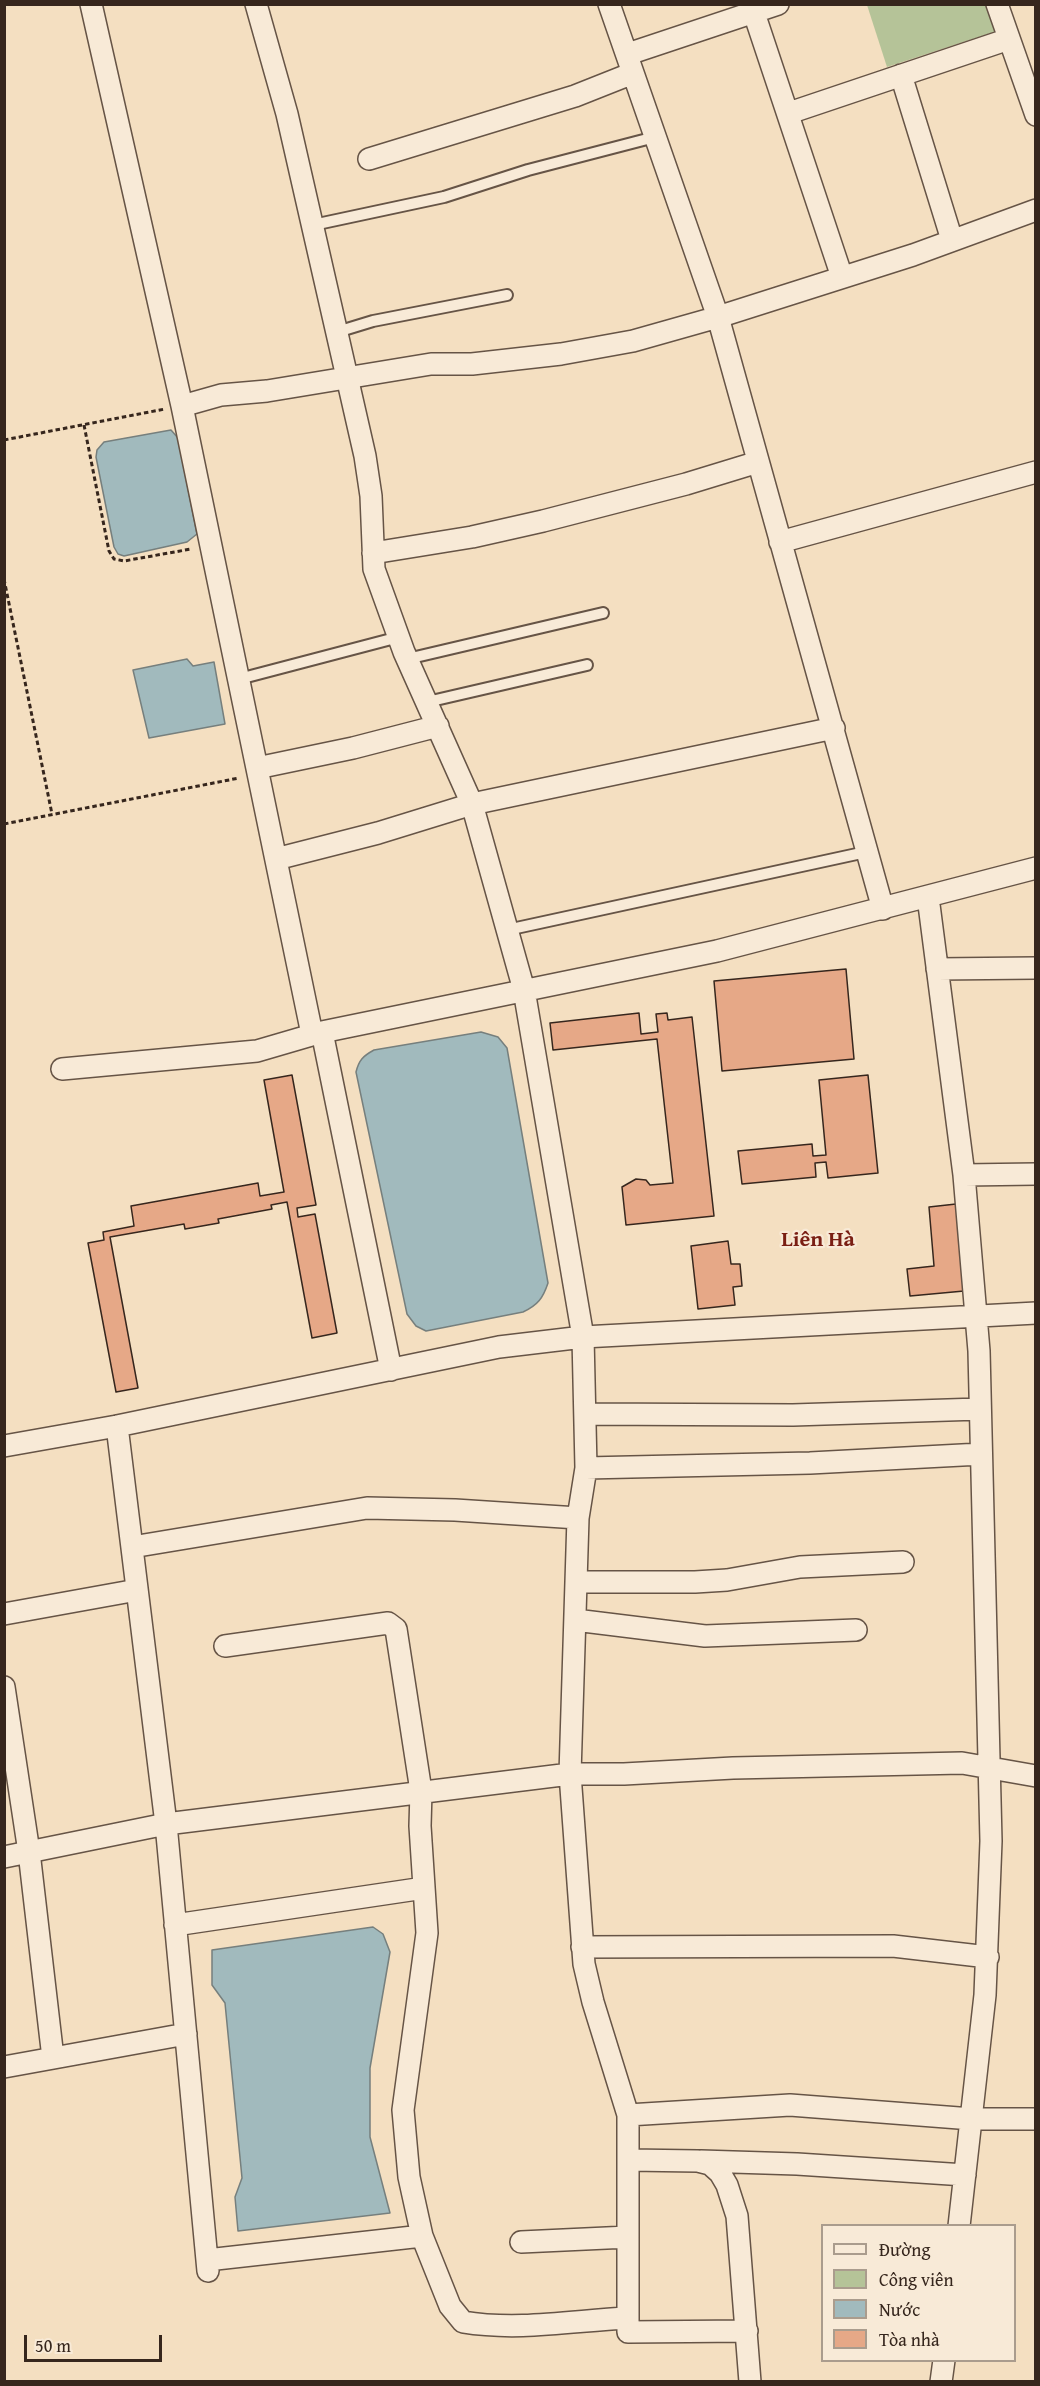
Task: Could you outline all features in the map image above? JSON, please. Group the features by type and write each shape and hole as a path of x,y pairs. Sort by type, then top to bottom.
{"street":[{"path":"91,4 182,406 276,859 391,1370"},
{"path":"256,4 287,114 348,377 371,496 374,569 407,659 472,804 524,990 583,1337 586,1468 578,1518 570,1774 582,1947 593,2002 628,2115 630,2160 626,2318 628,2332 747,2331"},
{"path":"609,4 718,317 883,909"},
{"path":"369,159 575,96 630,64 752,8 778,4"},
{"path":"997,4 1035,115"},
{"path":"752,8 842,277"},
{"path":"789,113 1009,39"},
{"path":"901,75 952,240"},
{"path":"182,406 221,396 267,391 431,364 472,364 561,354 633,341 718,317 842,277 1035,210"},
{"path":"373,553 513,528 686,484 758,462"},
{"path":"780,542 1035,472"},
{"path":"258,771 438,726"},
{"path":"276,859 378,833 472,804 834,728"},
{"path":"62,1069 257,1051 317,1033 717,951 1035,868"},
{"path":"928,897 964,1175 979,1351 991,1841 988,1957 959,2224"},
{"path":"937,969 1035,968"},
{"path":"964,1175 1035,1174"},
{"path":"4,1446 117,1426 499,1347 583,1337 1035,1313"},
{"path":"585,1414 793,1415 979,1409"},
{"path":"117,1426 166,1824 208,2265 422,2236"},
{"path":"586,1468 810,1462 981,1454"},
{"path":"132,1547 367,1508 455,1510 578,1518"},
{"path":"576,1582 695,1582 727,1580 800,1567 903,1562"},
{"path":"4,1614 137,1590"},
{"path":"574,1620 705,1636 856,1630"},
{"path":"225,1646 388,1623 393,1625 397,1636 421,1791 420,1826 427,1932 403,2110 409,2177 422,2236 450,2306 463,2322 488,2326 537,2326 626,2318"},
{"path":"4,1687 29,1852 53,2058"},
{"path":"4,1857 166,1824 570,1774 962,1763 1035,1776"},
{"path":"175,1925 424,1888"},
{"path":"582,1947 893,1946 988,1957"},
{"path":"4,2067 186,2034"},
{"path":"628,2115 790,2105 972,2120 1035,2119"},
{"path":"630,2160 797,2164 965,2175"},
{"path":"698,2161 710,2164 720,2173 733,2199 737,2216 750,2382"},
{"path":"521,2242 628,2237"},
{"path":"941,2382 944,2362"}],"lane":[{"path":"313,225 444,197 528,170 655,137"},
{"path":"338,332 374,321 507,295"},
{"path":"407,659 603,613"},
{"path":"238,679 399,637"},
{"path":"427,702 587,665"},
{"path":"507,930 866,852"}],"path":[{"path":"4,440 182,406"},
{"path":"84,425 109,551 114,559 124,561 211,546"},
{"path":"4,579 52,814"},
{"path":"4,824 258,771"}],"green space":[{"path":"867,5 989,5 997,31 887,67"}],"water":[{"path":"171,430 178,438 197,534 187,542 124,556 118,554 114,547 96,457 97,450 104,442"},
{"path":"187,659 193,666 214,662 225,724 149,738 133,670"},
{"path":"481,1032 498,1037 507,1048 548,1283 539,1301 523,1312 426,1331 416,1326 407,1314 356,1072 362,1059 374,1050"},
{"path":"373,1927 383,1934 390,1952 370,2068 370,2137 390,2213 238,2231 235,2197 242,2178 225,2003 212,1985 212,1950"}],"building":[{"path":"846,969 854,1059 722,1071 714,981"},
{"path":"639,1013 641,1034 658,1032 656,1014 667,1013 668,1020 692,1017 714,1216 626,1225 622,1187 636,1179 646,1180 650,1185 673,1183 657,1039 553,1050 550,1023"},
{"path":"292,1075 316,1205 297,1208 298,1217 315,1214 337,1333 312,1338 287,1202 271,1205 272,1209 218,1219 219,1223 185,1229 184,1224 110,1237 138,1388 116,1392 88,1243 104,1240 103,1232 134,1226 131,1206 258,1183 260,1196 284,1192 264,1080"},
{"path":"868,1075 878,1173 828,1178 826,1162 815,1163 816,1177 742,1184 738,1151 812,1144 813,1156 826,1155 819,1080"},
{"path":"956,1204 964,1291 910,1296 907,1269 934,1266 929,1207"},
{"path":"728,1241 731,1264 740,1264 742,1286 733,1287 735,1305 698,1309 691,1246"}],"district":[{"name":"Liên Hà","path":"818,1240"}]}
